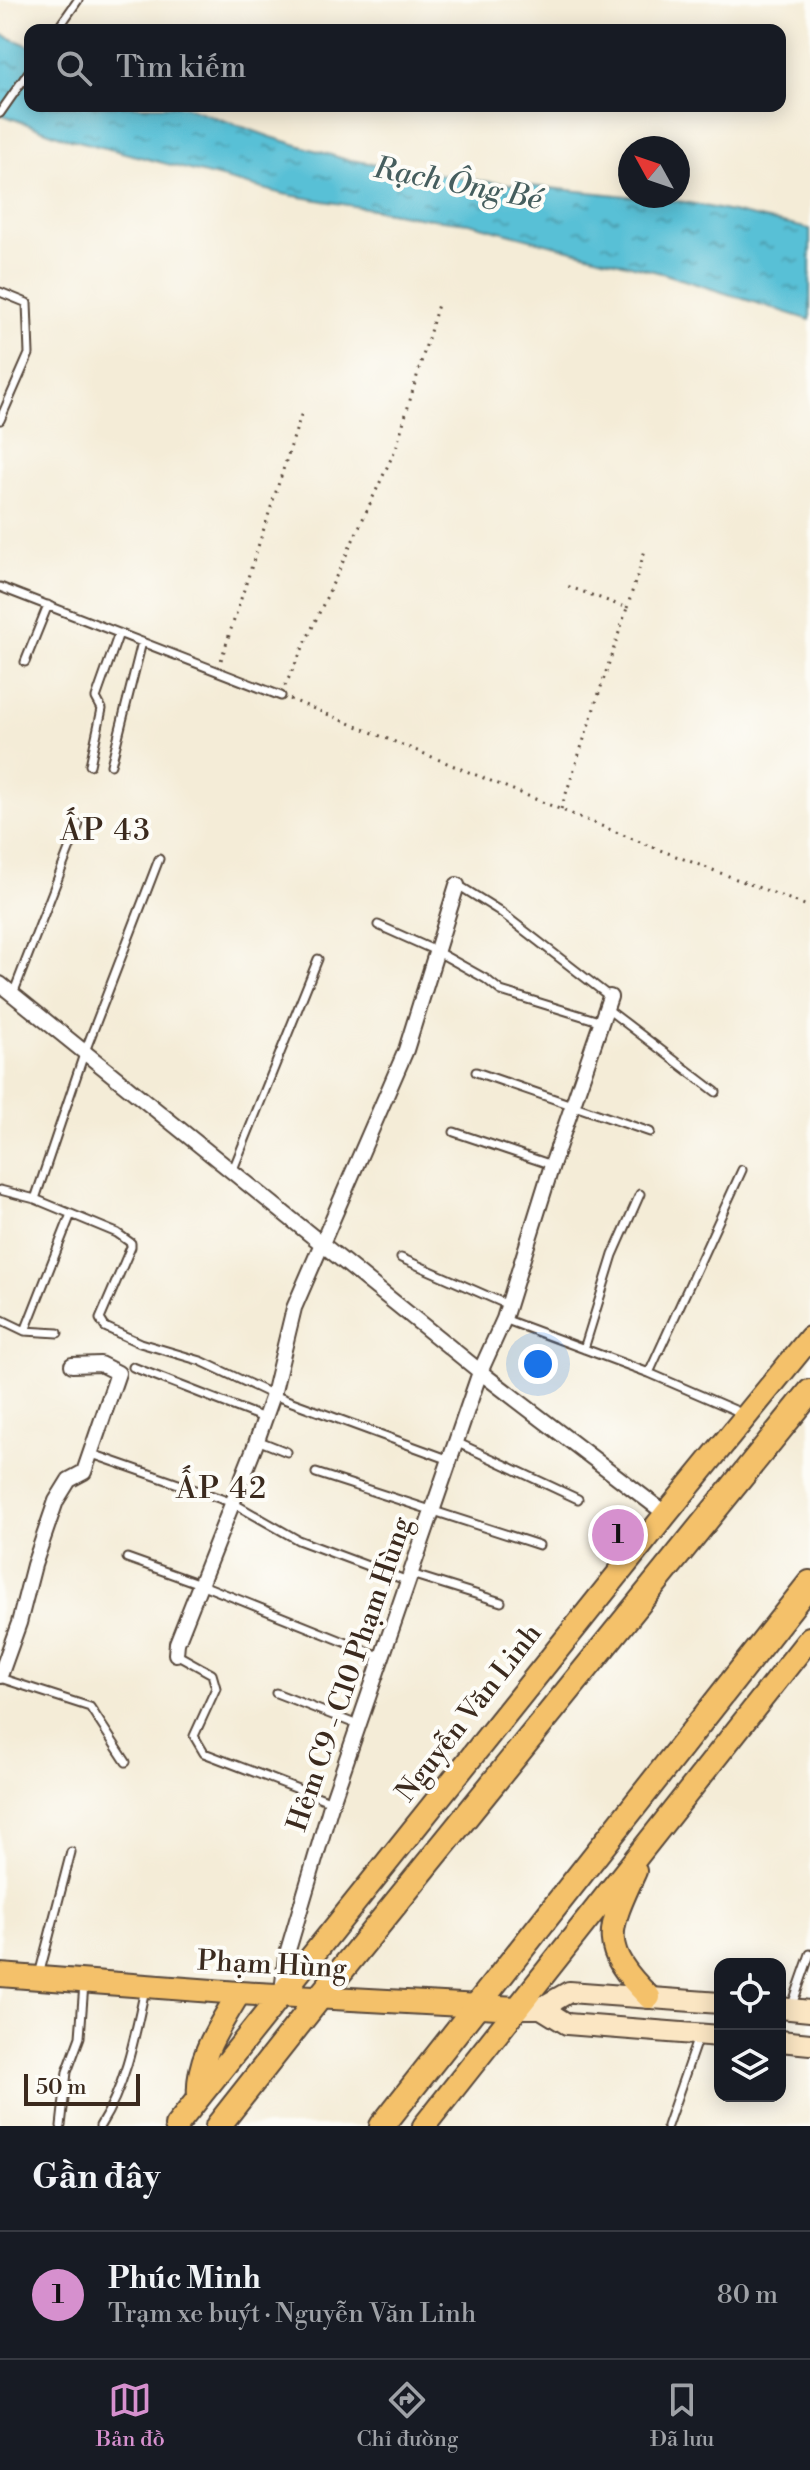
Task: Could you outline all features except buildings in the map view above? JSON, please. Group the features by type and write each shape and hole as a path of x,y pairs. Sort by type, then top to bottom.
{"highway":[{"path":"218,2126 810,1392"},
{"path":"382,2126 810,1583"}],"main road":[{"name":"Nguyễn Văn Linh","path":"176,2126 810,1338"},
{"path":"424,2126 649,1839 807,1648"},
{"path":"649,1839 616,1912 612,1941 616,1958 626,1974 649,1997"},
{"name":"Phạm Hùng","path":"0,1975 282,1996 517,2008 541,2008 569,1992 714,2002"},
{"path":"199,2097 202,2063 239,1993"},
{"name":"Phạm Hùng","path":"541,2008 567,2024 710,2036"},
{"path":"786,2042 810,2044"}],"street":[{"path":"176,1654 177,1643 273,1395 294,1308 406,1050 457,885"},
{"path":"0,984 480,1372 666,1514"},
{"name":"Hẻm C9 - C10 Phạm Hùng","path":"282,1996 286,1957 332,1802 480,1372 506,1312 606,1009"},
{"path":"0,1677 56,1501 69,1480 84,1472 118,1373 100,1364 72,1365"}],"lane":[{"path":"61,24 78,0"},
{"path":"0,113 24,79"},
{"path":"0,292 27,303 29,354 0,420"},
{"path":"0,587 281,696"},
{"path":"25,662 48,605"},
{"path":"90,765 102,709 96,698 119,633"},
{"path":"111,765 142,642"},
{"path":"13,994 79,824"},
{"path":"35,1199 84,1054 159,859"},
{"path":"457,885 498,910 606,1009 716,1092"},
{"path":"378,925 436,951 501,991 606,1009"},
{"path":"232,1172 318,959"},
{"path":"476,1072 650,1132"},
{"path":"454,1132 552,1165"},
{"path":"649,1373 742,1170"},
{"path":"0,1190 35,1199 117,1233 131,1243 100,1319 105,1327 140,1343 201,1361 273,1395 450,1460"},
{"path":"584,1349 613,1255 640,1194"},
{"path":"25,1331 71,1214"},
{"path":"401,1258 584,1349 747,1415"},
{"path":"0,1319 25,1331 58,1333"},
{"path":"133,1367 264,1418"},
{"path":"257,1440 287,1452"},
{"path":"456,1442 578,1499"},
{"path":"92,1454 233,1503 298,1540 410,1578 501,1602"},
{"path":"316,1473 539,1545"},
{"path":"127,1558 382,1657"},
{"path":"176,1654 212,1674 216,1688 194,1736 204,1753 332,1802"},
{"path":"0,1677 90,1707 126,1762"},
{"path":"276,1693 358,1725"},
{"path":"38,1978 71,1852"},
{"path":"794,2010 810,1954"},
{"path":"61,2126 67,2072 80,2037 85,1982"},
{"path":"100,2126 111,2109 131,2054 146,1987"},
{"path":"667,2126 710,2036"}],"path":[{"path":"439,301 396,448 281,696 810,907"},
{"path":"218,671 302,412"},
{"path":"561,809 646,547"},
{"path":"567,586 627,608"}],"water":[{"name":"Rạch Ông Bé","path":"0,34 24,44 24,112 201,112 344,159 480,181 618,195 618,208 690,208 690,203 810,229 810,320 665,274 469,223 283,194 63,137 0,114"}],"place":[{"name":"Phúc Minh","path":"618,1535"}],"district":[{"name":"ẤP 43","path":"106,831"},
{"name":"ẤP 42","path":"222,1489"}]}
